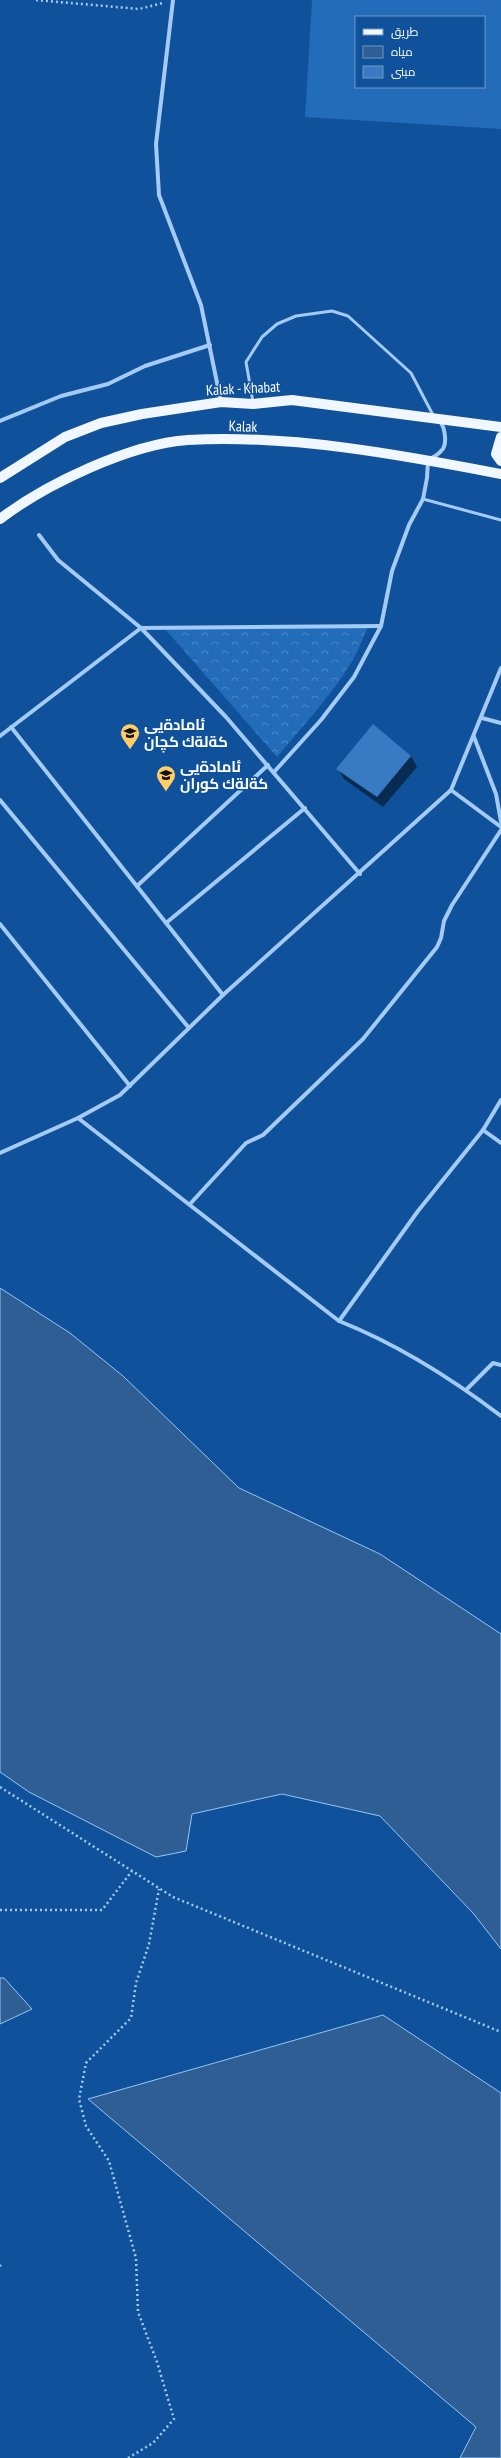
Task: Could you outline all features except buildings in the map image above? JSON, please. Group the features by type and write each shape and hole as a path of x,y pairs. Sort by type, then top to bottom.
{"main road":[{"name":"Kalak - Khabat","path":"0,478 65,438 101,423 142,414 221,402 253,404 292,400 501,427"},
{"path":"501,437 496,454 501,461"},
{"name":"Kalak","path":"0,519 48,488 92,466 139,450 187,440 332,446 428,460 501,474"}],"street":[{"path":"173,0 156,144 159,195 201,305 221,402"},
{"path":"0,421 61,396 108,384 145,366 210,345"},
{"path":"274,772 354,677 381,626 392,571 409,525 423,499 427,478 428,460 442,451 445,444 445,430 441,422 434,418"},
{"path":"39,535 58,560 141,628 226,717 360,874"},
{"path":"0,736 141,628 381,626"},
{"path":"0,1153 78,1118 120,1095 223,995 360,874 451,790 474,738 501,668"},
{"path":"482,718 501,723"},
{"path":"11,727 223,995"},
{"path":"474,738 496,794 501,822"},
{"path":"137,886 268,766"},
{"path":"190,1204 246,1143 263,1134 363,1039 437,947 441,938 444,921 452,905 501,828 451,790"},
{"path":"0,800 189,1028"},
{"path":"166,923 305,808"},
{"path":"0,924 130,1086"},
{"path":"339,1321 418,1211 483,1130 501,1100"},
{"path":"78,1118 339,1321 377,1336 467,1389 501,1416"},
{"path":"483,1130 501,1143"},
{"path":"467,1389 493,1363 501,1365"}],"lane":[{"path":"253,404 246,362 262,337 277,324 296,316 332,311 348,316 411,373 434,418"},
{"path":"423,499 501,520"}],"path":[{"path":"36,0 139,8 173,0"},
{"path":"0,1787 173,1897 501,2032"},
{"path":"0,1910 102,1910 132,1871"},
{"path":"128,2458 153,2443 174,2419 157,2362 138,2312 136,2258 109,2161 86,2126 79,2099 86,2063 131,2018 136,1983 149,1944 159,1889"}],"green space":[{"path":"312,0 501,0 501,129 305,117"},
{"path":"368,627 356,654 343,676 277,757 165,629"}],"water":[{"path":"0,1288 70,1333 123,1376 239,1488 380,1554 501,1634 501,1949 473,1913 380,1816 282,1794 192,1814 186,1851 156,1857 29,1792 0,1772"},
{"path":"0,1978 4,1978 32,2009 0,2024"},
{"path":"383,2015 501,2093 501,2458 460,2458 476,2427 88,2099"}],"place":[{"name":"ئامادةيى كةلةك كچان","path":"130,750"},
{"name":"ئامادةيى كةلةك كوران","path":"166,792"}]}
